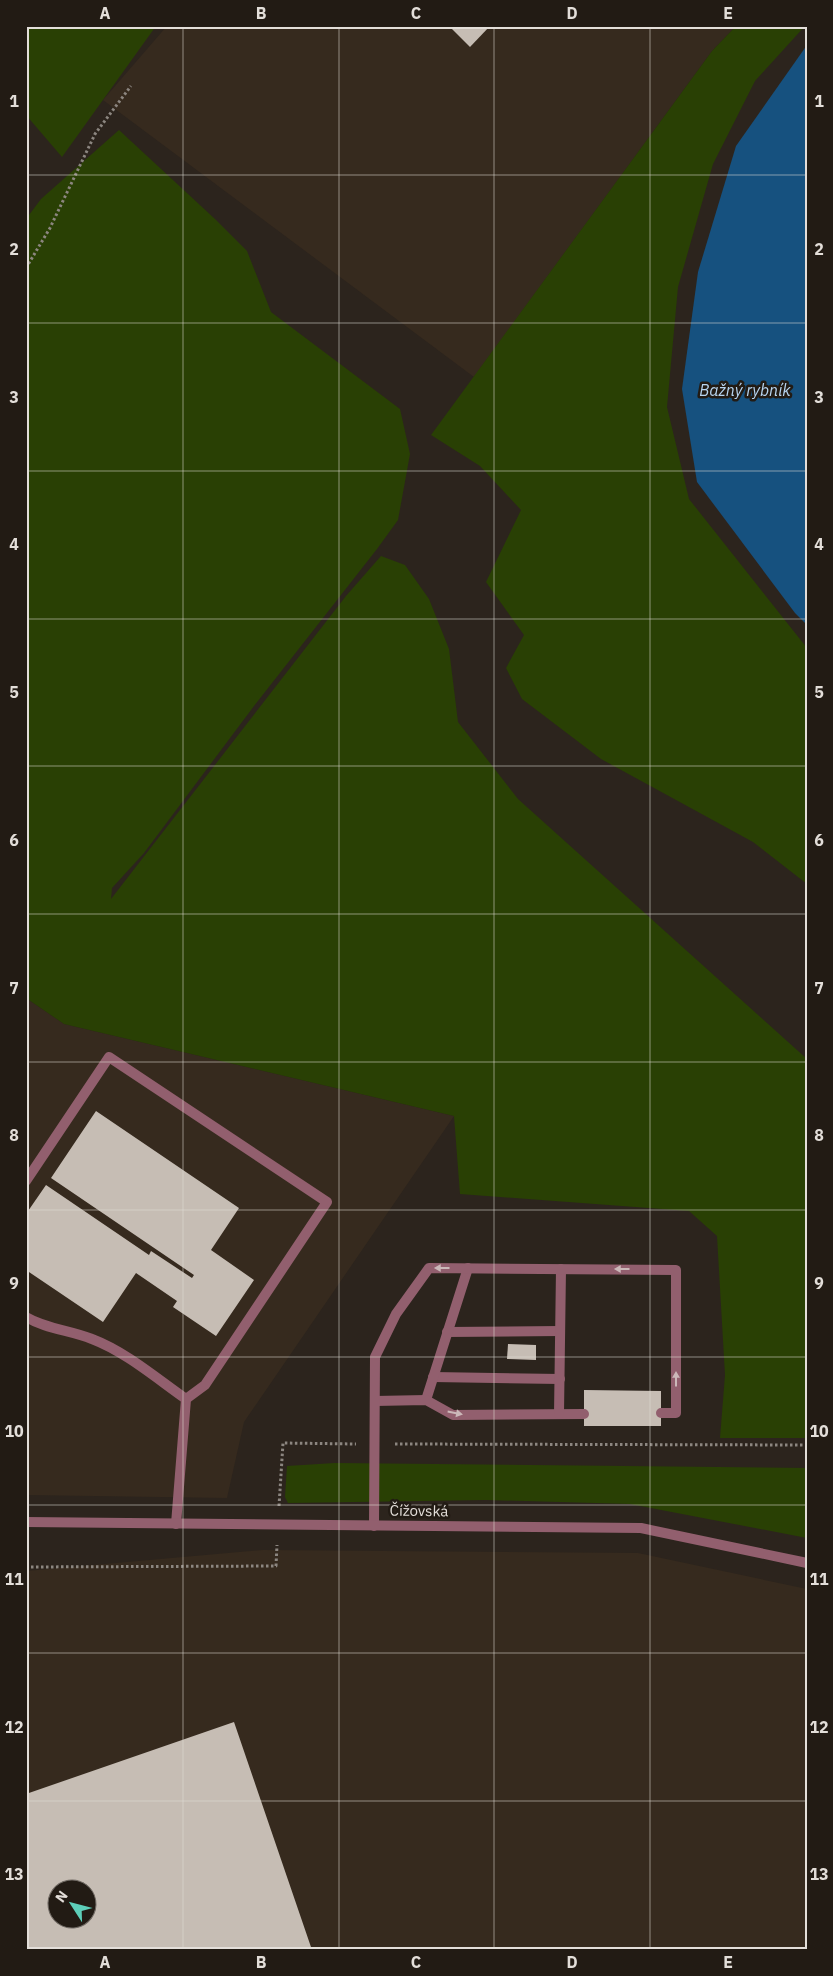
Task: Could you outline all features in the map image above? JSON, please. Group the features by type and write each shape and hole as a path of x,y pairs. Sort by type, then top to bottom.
{"street":[{"path":"26,1181 108,1056 327,1202 205,1385 186,1399 176,1524"},
{"path":"374,1526 375,1357 396,1314 429,1268 676,1270 676,1413 661,1413"},
{"path":"426,1400 468,1268"},
{"path":"559,1414 561,1269"},
{"path":"26,1317 36,1323 92,1338 115,1350 186,1399"},
{"path":"447,1332 560,1331"},
{"path":"433,1377 560,1379"},
{"path":"375,1401 426,1400 453,1414 584,1414"},
{"name":"Čížovská","path":"26,1522 641,1528 807,1564"}],"path":[{"path":"26,268 50,228 95,134 131,86"},
{"path":"26,1567 276,1566 283,1443 361,1444"},
{"path":"390,1444 807,1446"}],"shaded area":[{"path":"167,26 736,26 712,51 474,377 103,100"},
{"path":"26,998 64,1024 454,1116 244,1422 227,1498 26,1495"},
{"path":"263,1550 638,1553 807,1589 807,1950 26,1950 26,1571"}],"green space":[{"path":"26,26 156,26 62,157 26,115"},
{"path":"736,26 805,26 755,81 713,164 678,287 667,407 689,499 807,648 807,884 753,842 601,759 522,699 506,668 524,635 486,582 521,510 480,466 431,435 712,51"},
{"path":"119,130 247,251 271,312 400,409 410,454 398,520 254,706 144,853 112,888 111,899 346,596 381,556 405,565 429,599 449,649 458,722 518,799 807,1059 807,1438 720,1438 725,1375 717,1236 689,1211 460,1194 454,1116 64,1024 26,998 26,219 41,199"},
{"path":"335,1463 807,1468 807,1538 630,1504 486,1500 288,1503 285,1497 287,1466"}],"water":[{"name":"Bažný rybník","path":"807,45 807,625 795,613 697,482 682,389 698,272 736,146"}],"building":[{"path":"449,26 490,26 470,47"},
{"path":"96,1111 239,1208 211,1250 254,1280 216,1336 173,1307 177,1301 136,1273 103,1322 26,1270 26,1214 46,1185 149,1255 151,1251 192,1278 194,1275 51,1178"},
{"path":"508,1344 536,1345 536,1360 507,1359"},
{"path":"584,1390 661,1391 661,1426 584,1426"},
{"path":"234,1722 312,1950 26,1950 26,1794"}]}
